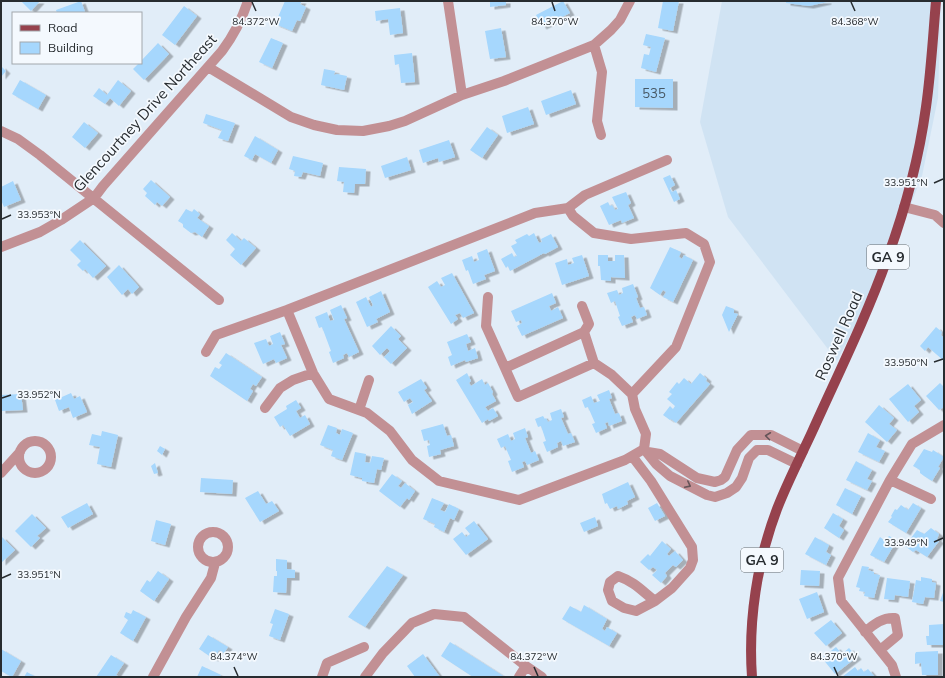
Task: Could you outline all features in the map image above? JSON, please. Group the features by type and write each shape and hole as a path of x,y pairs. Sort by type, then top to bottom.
{"main road":[{"name":"Roswell Road","path":"752,677 752,624 758,580 762,557 776,512 869,307 888,257 904,207 916,159 926,108 936,1"}],"street":[{"name":"Glencourtney Drive Northeast","path":"1,247 40,232 94,198 222,51 233,36 248,1"},
{"path":"448,1 462,95"},
{"path":"208,67 291,117 314,125 337,130 363,131 405,121 462,95 504,81 594,45 620,20 630,1"},
{"path":"594,45 602,72 597,121 601,135"},
{"path":"1,131 18,140 40,155 219,300"},
{"path":"206,352 216,335 287,310 536,213 568,208 585,195 667,160"},
{"path":"904,207 935,215 944,223"},
{"path":"568,208 573,216 594,233 631,238 686,233 704,244 710,262 676,347 632,394"},
{"path":"488,297 486,326 518,397 594,363"},
{"path":"504,368 584,332 589,324 582,306"},
{"path":"287,310 313,373 329,399 368,413 390,431 412,460 439,481 519,500 646,451 660,454 697,478 715,482 725,477 737,450 751,435 771,435 803,451"},
{"path":"584,332 594,363 612,375 632,394 635,409 646,434 646,451 656,464 670,476 707,495 715,497 728,493 736,486 742,478 749,458 757,450 768,450 797,464"},
{"path":"265,408 280,388 293,380 313,373"},
{"path":"359,410 368,380"},
{"path":"896,677 892,665 841,601 838,578 890,480 912,444 944,425"},
{"path":"1,473 20,452"},
{"path":"632,456 651,481 692,546 692,560 690,568 672,588 654,602"},
{"path":"890,480 930,498"},
{"path":"153,677 182,623 211,578 215,563"},
{"path":"365,677 383,653 412,623 434,614 464,617 542,677"},
{"path":"865,632 873,625 887,617 895,618 898,635 880,650"},
{"path":"322,677 327,663 364,647"},
{"path":"519,677 526,666"}],"shaded area":[{"path":"722,1 941,1 938,98 922,176 888,262 837,361 728,217 700,122"}],"building":[{"path":"21,1 40,1 31,11"},
{"path":"81,1 85,12 57,12 56,10"},
{"path":"285,1 302,1 300,4 306,7 300,21 297,20 292,31 275,24"},
{"path":"490,1 506,1 506,5 490,7"},
{"path":"563,1 570,13 542,27 536,15"},
{"path":"663,1 679,1 673,31 658,28"},
{"path":"786,1 827,2 809,6 786,3"},
{"path":"184,6 197,16 175,45 162,35"},
{"path":"400,8 403,33 390,35 388,19 376,21 375,11"},
{"path":"501,28 506,57 490,59 485,31"},
{"path":"646,34 665,38 656,72 641,68 644,54 649,55 651,47 643,45"},
{"path":"271,38 283,43 272,68 259,62"},
{"path":"158,43 169,54 144,80 133,69 138,64 142,64 142,60"},
{"path":"412,53 415,82 401,83 399,64 395,65 394,55"},
{"path":"1,66 6,71 1,77"},
{"path":"324,69 335,71 334,75 337,74 347,76 344,90 321,85"},
{"path":"635,79 673,79 673,108 635,107"},
{"path":"20,80 46,95 38,109 12,94"},
{"path":"118,80 131,91 119,106 110,98 105,104 93,96 99,88 107,95"},
{"path":"571,90 576,104 546,115 541,101"},
{"path":"528,107 534,124 507,133 502,116"},
{"path":"206,114 235,123 228,141 218,138 222,130 203,123"},
{"path":"84,122 98,133 85,148 72,137"},
{"path":"487,127 498,135 482,158 470,150"},
{"path":"255,136 278,150 271,163 255,154 252,160 244,156"},
{"path":"449,140 455,157 439,162 438,158 423,163 419,150"},
{"path":"293,156 323,163 320,176 303,172 301,177 294,176 295,171 289,169"},
{"path":"407,157 411,170 385,178 381,166"},
{"path":"339,167 366,169 365,184 355,184 354,193 343,192 344,182 337,181"},
{"path":"670,175 675,185 670,188 672,192 676,190 680,199 674,202 663,178"},
{"path":"151,180 170,197 162,206 157,202 155,205 145,196 147,193 143,189"},
{"path":"13,181 21,200 4,207 1,200 1,187"},
{"path":"626,192 631,203 628,205 634,218 622,223 621,220 609,225 600,206 608,202 615,210 618,209 612,197"},
{"path":"186,209 192,212 194,209 200,214 197,218 209,226 202,237 195,232 191,233 178,221"},
{"path":"232,233 241,241 244,238 256,248 241,265 230,255 235,249 226,240"},
{"path":"534,233 539,243 542,242 541,239 551,234 558,247 510,271 508,266 506,268 501,259 512,253 514,257 517,256 511,246 517,243 515,240 527,234 529,236"},
{"path":"80,240 106,266 93,278 85,269 83,271 77,265 81,261 70,250"},
{"path":"670,247 681,252 679,257 682,259 684,255 693,260 673,302 663,297 666,292 663,290 660,295 650,288"},
{"path":"487,249 495,271 484,275 486,279 473,284 468,270 466,271 462,260 472,256 474,262 479,260 477,253"},
{"path":"582,255 589,276 562,285 555,263 567,259 568,265 574,263 572,258"},
{"path":"598,255 608,255 608,261 615,261 615,255 624,255 625,278 611,277 611,281 601,280 600,266 598,266"},
{"path":"119,265 139,287 132,294 128,289 122,295 107,277"},
{"path":"452,273 474,313 463,318 460,313 455,315 458,319 451,324 428,287 437,281 441,287 445,285 441,278"},
{"path":"633,284 640,308 644,307 647,315 637,319 635,315 631,317 633,322 622,326 618,317 620,316 615,301 611,303 607,293 617,290 619,295 623,293 622,288"},
{"path":"381,291 390,312 376,319 378,322 367,327 356,302 366,297 371,307 373,305 369,297"},
{"path":"552,293 556,303 549,306 551,311 558,307 563,318 522,336 517,326 522,323 521,320 516,322 511,311"},
{"path":"341,305 347,318 344,319 359,352 349,357 347,353 343,355 344,358 333,363 329,352 331,351 322,327 319,328 315,317 327,312 330,321 334,320 330,310"},
{"path":"726,306 734,309 734,313 738,314 729,332 722,315"},
{"path":"391,326 401,336 398,339 407,348 391,364 384,357 390,351 387,348 380,355 372,346"},
{"path":"936,327 942,332 941,335 944,338 944,361 928,347 925,351 920,346"},
{"path":"280,332 285,344 281,345 287,358 276,363 274,359 263,364 254,343 266,339 269,346 273,344 270,336"},
{"path":"467,334 471,342 466,344 468,351 475,348 478,358 466,362 465,360 451,366 448,357 452,355 447,342"},
{"path":"226,353 262,377 256,386 253,384 250,389 253,391 247,401 210,376 215,367 219,369 222,365 219,363"},
{"path":"467,373 471,381 469,383 471,386 482,379 485,385 488,383 496,401 485,407 488,411 493,408 498,416 489,421 488,419 482,423 456,380"},
{"path":"700,373 710,384 676,423 663,415 670,406 673,409 675,406 667,399 672,394 669,392 677,382 679,384 684,378 691,384"},
{"path":"421,379 427,388 424,390 432,401 412,414 408,405 413,402 410,398 404,402 398,392"},
{"path":"940,383 944,387 944,407 939,410 926,396"},
{"path":"908,384 921,400 914,406 919,412 908,422 889,399"},
{"path":"609,390 612,398 609,399 615,414 619,413 622,421 609,426 608,422 605,423 607,428 596,433 592,424 595,423 588,407 585,408 582,400 591,396 594,403 600,401 597,395"},
{"path":"71,393 74,399 80,396 87,412 73,418 69,407 59,411 55,400"},
{"path":"21,394 23,410 1,411 1,395"},
{"path":"296,400 301,408 296,411 300,418 305,415 310,424 290,436 283,425 280,427 274,417 287,409 286,406"},
{"path":"879,405 894,418 889,424 897,430 887,442 865,422"},
{"path":"561,409 564,417 561,418 568,434 571,433 575,442 563,446 561,441 557,443 558,447 547,452 543,442 546,441 541,426 538,427 535,419 543,416 548,422 552,420 550,413"},
{"path":"443,424 447,436 451,435 454,446 440,450 441,454 429,457 427,446 430,445 429,440 424,441 421,430"},
{"path":"328,425 337,428 336,433 340,435 342,429 353,433 342,460 331,456 333,450 320,445"},
{"path":"525,428 528,437 525,438 531,453 535,451 539,460 527,465 525,461 522,462 524,467 512,472 508,461 511,460 505,446 501,448 497,439 508,434 511,441 515,439 513,433"},
{"path":"102,431 118,435 111,467 97,464 100,447 89,445 92,434 101,436"},
{"path":"868,433 880,440 876,447 885,451 879,462 858,452"},
{"path":"160,446 165,449 162,455 157,451"},
{"path":"924,449 932,452 933,450 944,457 938,467 940,468 932,481 913,466"},
{"path":"355,452 366,454 365,462 370,463 372,456 384,458 381,470 377,469 374,483 362,481 362,478 350,475"},
{"path":"856,461 872,470 867,479 872,481 867,490 846,480"},
{"path":"155,463 158,473 154,474 151,466"},
{"path":"392,474 402,481 398,486 401,488 405,483 415,491 409,500 407,498 400,507 379,491"},
{"path":"201,478 233,480 232,494 200,492"},
{"path":"628,482 635,497 627,501 628,504 618,509 617,506 610,509 607,503 605,504 602,494"},
{"path":"845,488 861,496 852,514 836,505"},
{"path":"258,491 266,504 272,501 279,511 260,522 245,498"},
{"path":"432,498 444,503 440,510 445,512 449,504 459,509 454,520 450,518 444,532 434,527 435,524 423,519"},
{"path":"87,503 93,514 68,528 61,517"},
{"path":"657,503 665,516 655,521 648,508"},
{"path":"913,503 921,508 906,533 888,522 895,509 897,510 901,505 908,510"},
{"path":"833,513 843,519 839,526 844,530 839,538 824,528"},
{"path":"32,514 46,528 37,536 40,538 31,547 15,531"},
{"path":"595,517 598,526 584,532 580,523"},
{"path":"156,520 171,524 165,545 151,541"},
{"path":"474,521 488,539 466,555 453,539 462,532 466,537 470,534 465,528"},
{"path":"931,528 939,534 937,539 939,541 927,557 916,550 913,552 905,546 917,530 924,534"},
{"path":"889,536 897,540 884,562 870,555 880,537 885,541"},
{"path":"2,537 15,550 1,563 1,538"},
{"path":"815,537 829,545 826,552 831,555 826,565 805,554"},
{"path":"662,541 671,549 667,554 669,556 675,551 683,560 676,567 673,565 665,573 667,576 661,583 652,575 657,570 653,567 649,570 640,562 648,554 650,556"},
{"path":"276,559 287,560 287,569 295,570 295,578 287,578 286,593 273,592 274,576 277,576"},
{"path":"387,566 403,575 365,627 348,617"},
{"path":"862,566 869,567 868,570 874,572 874,574 880,575 874,598 864,596 865,592 859,591 860,588 856,587"},
{"path":"801,570 820,571 819,586 800,585"},
{"path":"158,571 169,579 154,601 140,591 147,580 150,582"},
{"path":"921,577 932,579 932,582 936,583 934,598 925,597 923,604 912,602 916,580 921,581"},
{"path":"887,578 910,581 908,597 895,595 894,600 884,599"},
{"path":"944,590 944,602 940,601"},
{"path":"817,592 824,612 807,619 799,599"},
{"path":"584,605 607,619 602,629 605,631 607,627 617,633 609,646 562,619 570,606 581,612"},
{"path":"275,609 289,614 280,640 269,636 273,624 270,623"},
{"path":"133,610 146,617 133,641 120,633 128,620 124,617 126,612 131,614"},
{"path":"831,620 842,633 826,646 814,633"},
{"path":"944,624 944,645 927,645 926,636 929,636 929,625"},
{"path":"208,635 228,647 224,653 219,650 214,659 199,649"},
{"path":"450,642 505,677 473,677 441,656"},
{"path":"836,647 842,654 849,648 857,657 835,674 822,658"},
{"path":"1,649 21,661 12,677 1,671"},
{"path":"938,651 938,675 922,675 921,663 915,664 916,652"},
{"path":"423,654 440,677 415,677 407,666"},
{"path":"111,655 124,663 116,675 119,677 96,677"},
{"path":"202,666 221,675 220,677 197,677"},
{"path":"855,667 858,671 861,668 864,672 868,669 875,677 842,677"},
{"path":"27,672 36,677 24,677"}]}
